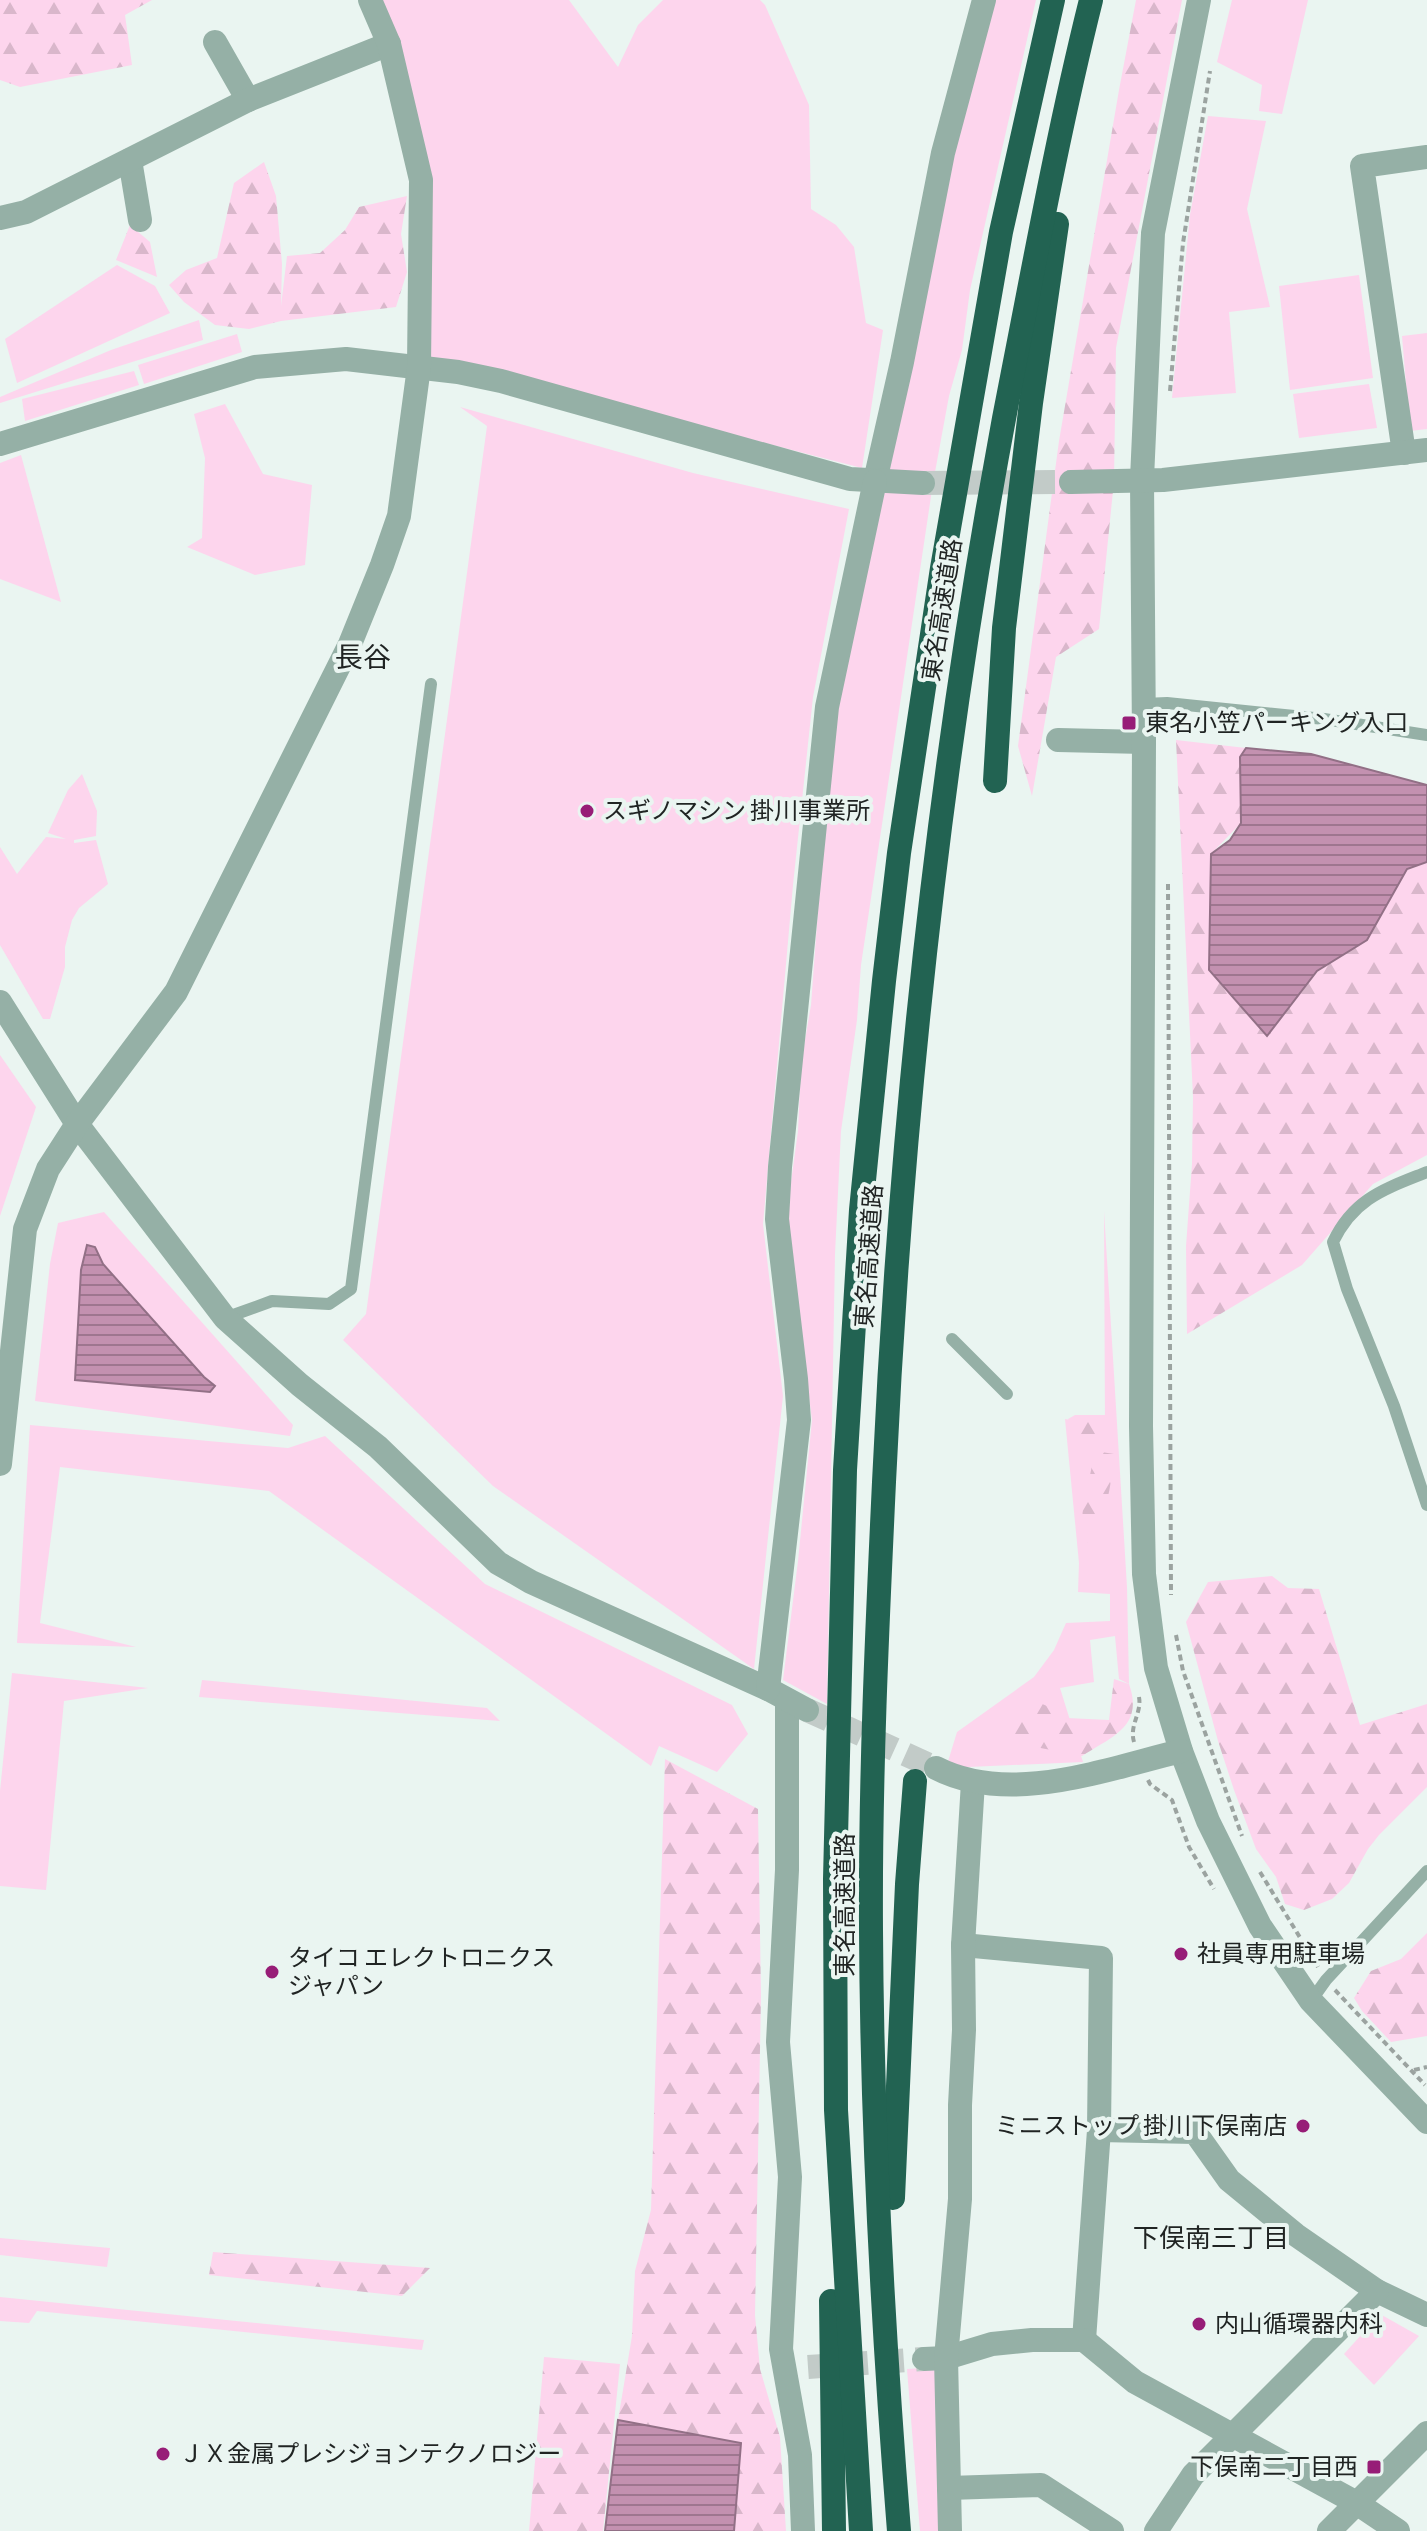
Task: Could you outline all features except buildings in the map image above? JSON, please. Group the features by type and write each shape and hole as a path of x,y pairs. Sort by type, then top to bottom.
{"highway":[{"name":"東名高速道路","path":"861,2531 836,2110 836,1848 845,1470 861,1210 882,996 917,723 1001,232 1053,0"},
{"name":"東名高速道路","path":"899,2531 876,2132 871,1929 875,1679 893,1293 926,929 973,587 1006,402 1088,10"},
{"path":"995,781 1004,628 1023,463 1088,10"},
{"path":"887,2343 907,1884 915,1781"},
{"path":"834,2531 830,2238 836,2110"}],"street":[{"path":"0,1464 25,1229 48,1169 77,1124 176,992 350,644 399,516 419,367 421,180 389,44 370,0"},
{"path":"803,2531 796,2368 781,2349 790,2177 778,2042 787,1870 787,1700 799,1420 777,1219 780,1167 827,707 902,362 943,153 984,0"},
{"path":"1199,0 1153,233 1142,479 1141,1410 1144,1574 1156,1668 1181,1751 1208,1821 1260,1926 1311,2001 1427,2122"},
{"path":"215,42 248,100"},
{"path":"0,218 26,212 248,100 389,44"},
{"path":"1071,482 1163,480 1416,451 1362,166 1427,157"},
{"path":"130,160 140,220"},
{"path":"0,444 255,367 346,359 458,372 501,381 850,479 923,483"},
{"path":"1058,740 1144,742"},
{"path":"0,1002 77,1124 225,1318 300,1385 378,1447 498,1563 531,1582 787,1700"},
{"path":"936,1768 973,1782 1038,1785 1181,1751"},
{"path":"950,2531 949,2488 935,2358 960,2199 963,1945 973,1782"},
{"path":"963,1945 1101,1958 1099,2130 1084,2340"},
{"path":"1099,2130 1195,2132 1229,2180 1296,2235 1377,2291 1427,2315"},
{"path":"1156,2531 1193,2475 1377,2291"},
{"path":"935,2358 992,2344 1084,2340 1135,2382 1355,2502 1398,2531"},
{"path":"1329,2531 1427,2433"},
{"path":"949,2488 1041,2485 1112,2531"}],"lane":[{"path":"225,1318 272,1301 329,1304 351,1289 431,684"},
{"path":"1144,704 1167,703 1324,719 1427,735"},
{"path":"1427,1172 1378,1192 1342,1223 1333,1242 1347,1289 1394,1406 1427,1505"},
{"path":"952,1339 1007,1394"},
{"path":"1311,2001 1326,1980 1427,1871"}],"path":[{"path":"1169,401 1183,243 1211,61"},
{"path":"1168,880 1172,1606"},
{"path":"1175,1629 1183,1671 1244,1841"},
{"path":"1138,1690 1141,1705 1131,1732 1140,1761 1150,1784 1172,1800 1189,1847"},
{"path":"1255,1864 1326,1980 1427,2087"},
{"path":"1413,2070 1427,2067"}],"green space":[{"path":"0,0 152,0 125,15 132,65 20,87 0,80"},
{"path":"380,0 569,0 618,67 638,25 663,0 760,0 765,5 809,105 811,209 836,225 854,247 866,323 883,330 862,468 463,365 427,360 428,181"},
{"path":"985,0 1036,0 970,290 962,350 949,396 933,483 861,965 857,1020 841,1131 835,1254 827,1704 783,1680 812,1420 786,1219 798,1131 801,1064 811,1005 829,762 827,711"},
{"path":"1136,0 1182,0 1116,348 1114,481 1099,629 1056,657 1032,796 1018,746 1059,441"},
{"path":"1232,0 1308,0 1282,114 1259,111 1262,85 1217,62"},
{"path":"1208,116 1266,121 1247,209 1270,307 1229,312 1236,393 1172,398 1190,215"},
{"path":"264,162 276,196 282,264 281,306 287,256 320,253 345,230 359,207 407,196 401,234 407,272 396,307 281,321 249,329 215,325 184,302 169,285 186,270 217,258 234,183"},
{"path":"130,225 150,242 157,277 116,260"},
{"path":"117,265 155,286 170,313 17,383 5,339"},
{"path":"1359,275 1373,378 1290,390 1279,286"},
{"path":"199,320 203,340 0,403 0,397 111,350"},
{"path":"1427,333 1427,429 1410,431 1402,336"},
{"path":"237,334 242,352 144,384 138,365"},
{"path":"134,371 139,385 25,421 22,399"},
{"path":"1369,384 1377,428 1299,438 1293,394"},
{"path":"225,404 263,474 312,485 305,565 255,575 187,547 202,538 205,458 194,414"},
{"path":"460,407 693,473 849,509 813,697 763,1224 783,1396 754,1669 493,1486 343,1340 366,1314 487,426"},
{"path":"21,455 61,602 0,579 0,463"},
{"path":"1176,740 1246,748 1241,823 1211,854 1266,1035 1318,971 1367,940 1407,869 1427,862 1427,1155 1373,1184 1302,1265 1187,1334 1186,1246 1193,1097"},
{"path":"82,774 97,811 96,836 74,840 74,843 96,840 108,884 79,908 72,920 65,947 65,967 50,1019 43,1019 0,945 0,847 17,874 46,837 66,839 48,833 68,790"},
{"path":"0,1055 36,1107 0,1216"},
{"path":"1104,1211 1127,1587 1129,1684 1119,1679 1115,1636 1090,1640 1094,1682 1060,1688 1083,1762 946,1768 957,1732 1034,1677 1054,1650 1066,1623 1110,1621 1110,1594 1078,1592 1079,1563 1065,1419 1105,1426"},
{"path":"104,1212 293,1425 290,1436 35,1401 50,1264 58,1223"},
{"path":"1075,1415 1106,1415 1109,1437 1080,1444 1068,1419"},
{"path":"30,1425 288,1448 325,1436 485,1584 732,1705 748,1734 717,1772 659,1746 651,1766 269,1491 60,1467 40,1623 136,1647 17,1643"},
{"path":"1095,1451 1114,1454 1113,1466 1103,1515 1084,1546 1078,1541 1083,1505 1093,1479 1089,1480"},
{"path":"1272,1576 1288,1588 1319,1589 1360,1725 1427,1704 1427,1787 1379,1835 1349,1883 1332,1899 1304,1910 1285,1904 1276,1877 1256,1849 1218,1741 1186,1622 1208,1582"},
{"path":"12,1673 148,1688 64,1701 46,1890 0,1886 0,1791"},
{"path":"1114,1679 1129,1684 1133,1698 1129,1720 1114,1736 1082,1756 1004,1741 999,1722 1017,1708 1040,1703 1067,1718 1109,1720"},
{"path":"202,1680 487,1708 500,1721 199,1697"},
{"path":"665,1759 758,1809 761,1996 755,2315 760,2369 780,2437 786,2531 734,2531 741,2443 618,2420 632,2336 635,2271 651,2210"},
{"path":"1427,1933 1427,2036 1391,2042 1354,1998 1371,1971 1401,1959"},
{"path":"0,2238 110,2248 107,2267 0,2255"},
{"path":"213,2252 430,2268 402,2296 209,2275"},
{"path":"0,2297 424,2340 422,2350 37,2311 29,2323 0,2321"},
{"path":"1380,2314 1419,2336 1374,2385 1344,2354"},
{"path":"544,2357 620,2364 603,2531 529,2531"},
{"path":"938,2367 940,2531 920,2531 907,2369"}],"shaded area":[{"path":"1246,748 1311,754 1427,785 1427,862 1407,869 1367,940 1317,971 1267,1036 1209,970 1211,854 1230,840 1241,823 1240,757"},
{"path":"87,1245 95,1247 103,1264 215,1386 210,1392 75,1380 81,1270"},
{"path":"618,2420 741,2443 734,2531 605,2531"}],"tunnel":[{"path":"923,483 1071,482"},
{"path":"807,1710 936,1768"},
{"path":"808,2367 924,2359"}],"place":[{"name":"東名小笠パーキング入口","path":"1129,723"},
{"name":"スギノマシン 掛川事業所","path":"587,811"},
{"name":"社員専用駐車場","path":"1181,1954"},
{"name":"タイコ エレクトロニクス ジャパン","path":"272,1972"},
{"name":"ミニストップ 掛川下俣南店","path":"1303,2126"},
{"name":"内山循環器内科","path":"1199,2324"},
{"name":"ＪＸ金属プレシジョンテクノロジー","path":"163,2454"},
{"name":"下俣南二丁目西","path":"1374,2467"}],"district":[{"name":"長谷","path":"363,657"},
{"name":"下俣南三丁目","path":"1211,2238"}]}
